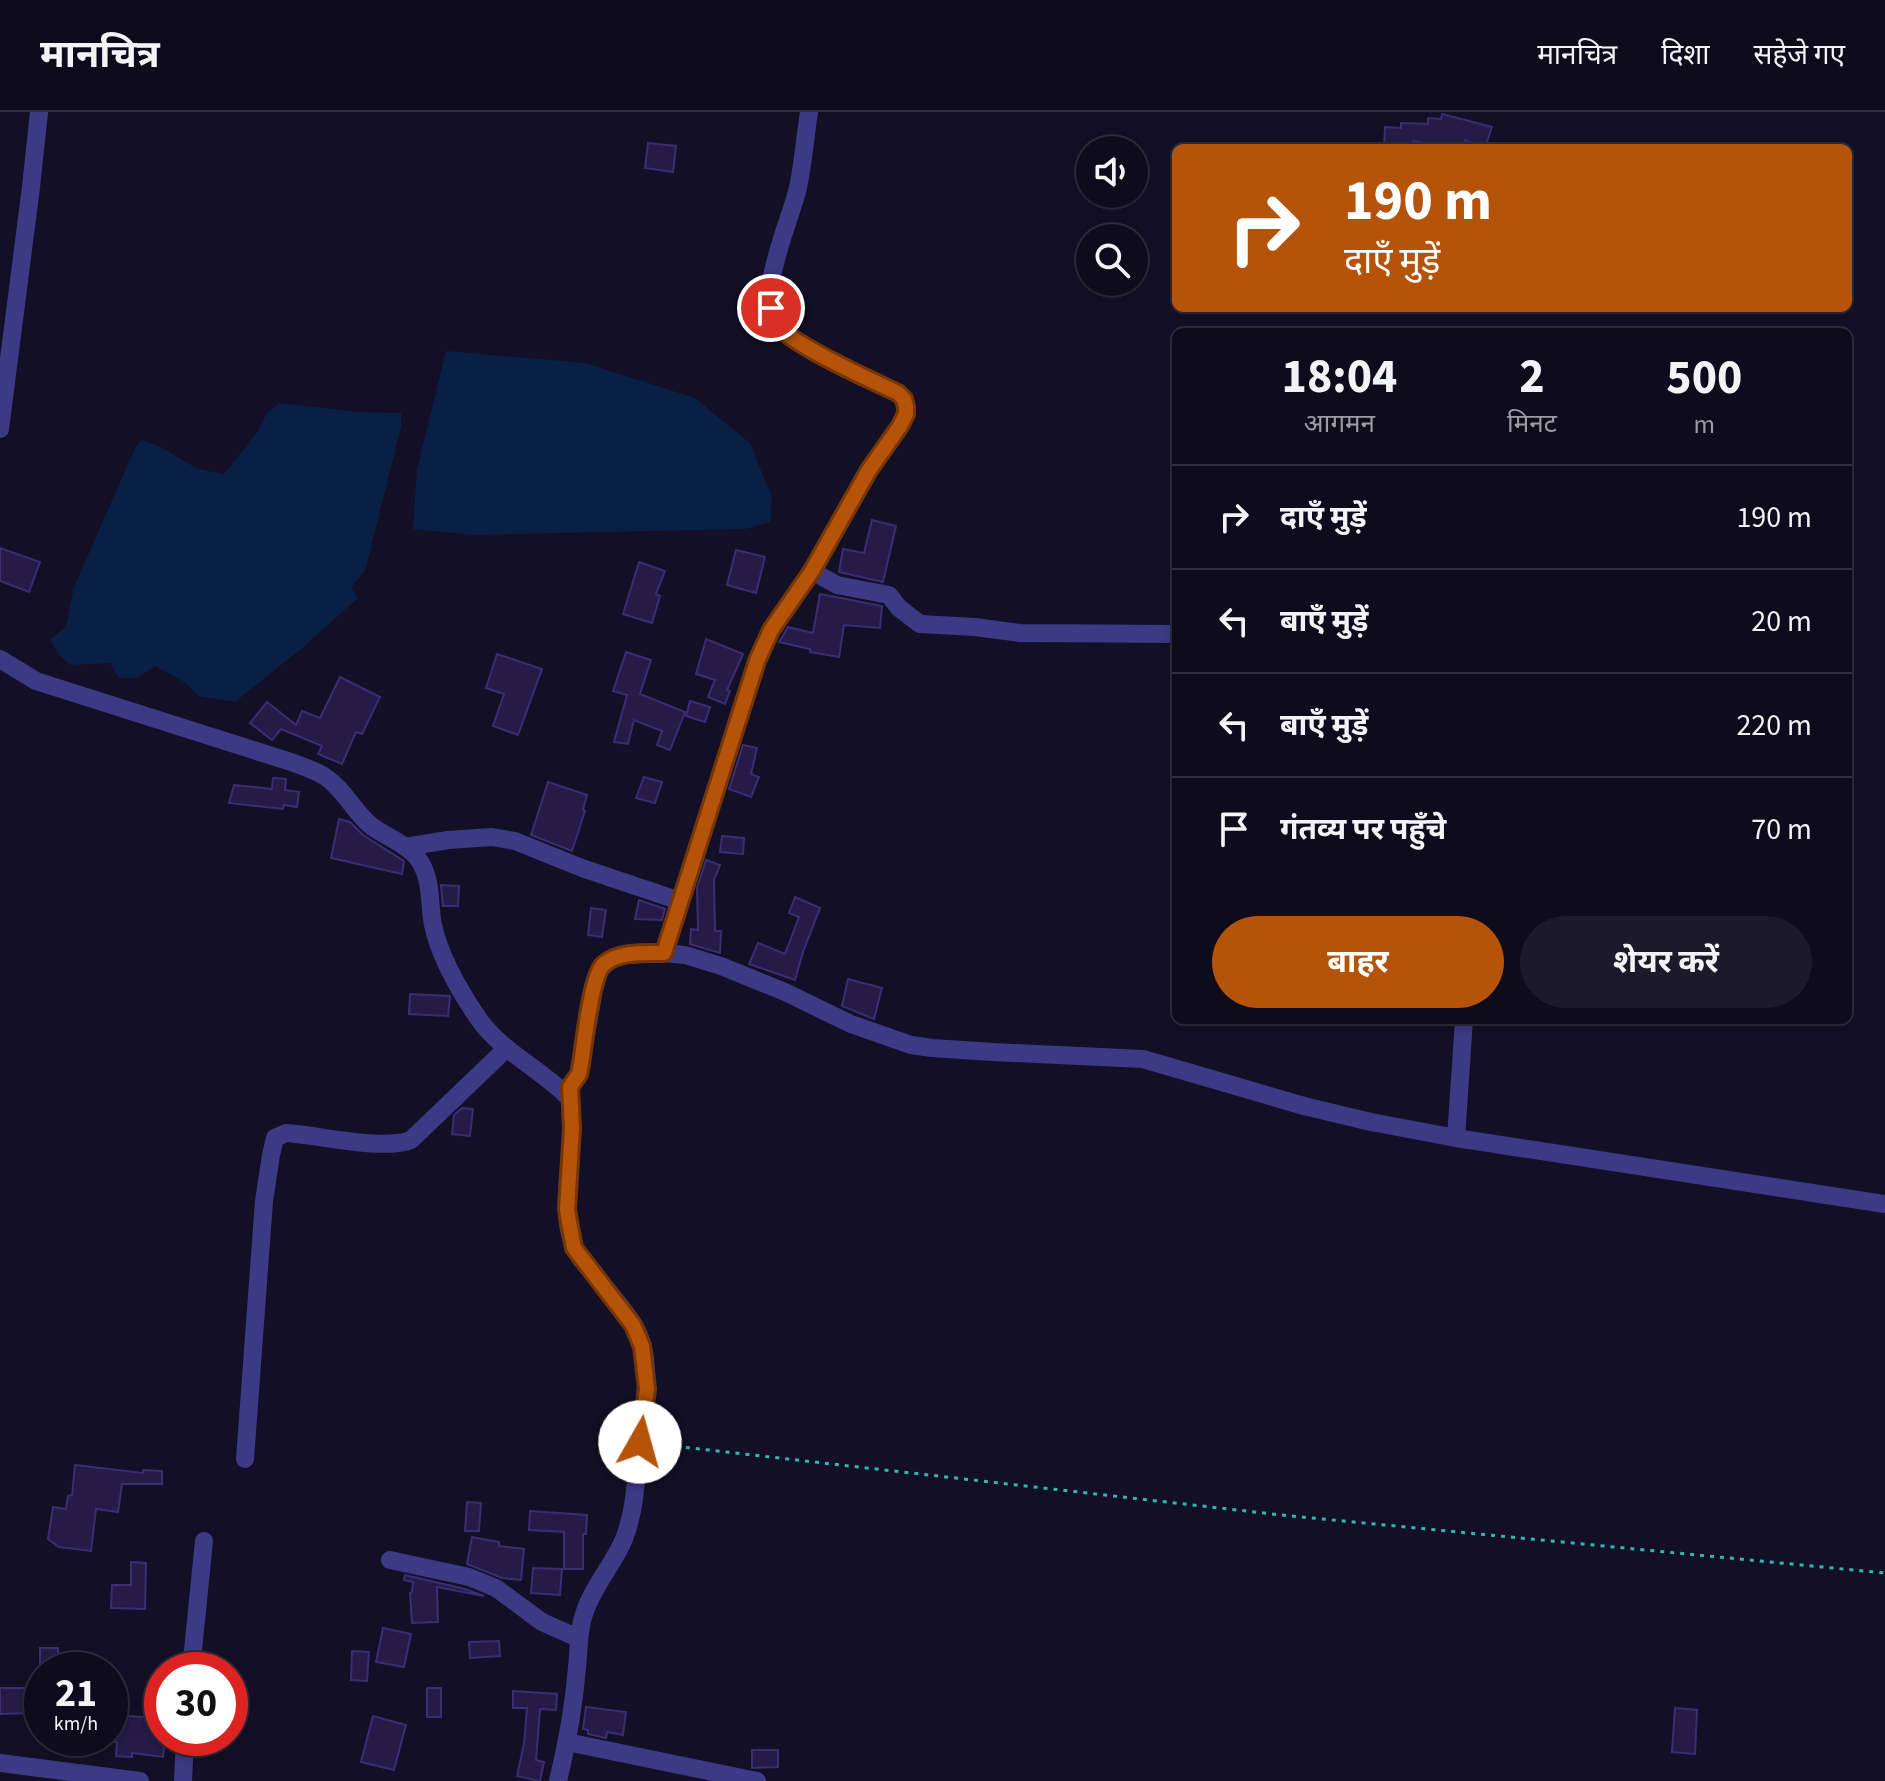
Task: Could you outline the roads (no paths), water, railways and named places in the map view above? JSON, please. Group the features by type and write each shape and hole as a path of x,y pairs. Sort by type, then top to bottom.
{"street":[{"path":"0,429 39,112"},
{"path":"664,953 757,661 771,630 812,571 869,470 906,414 904,399 898,393 797,342 773,320 771,293 776,259 797,191 809,112"},
{"path":"812,571 837,585 889,595 899,608 920,624 1033,633 1172,634"},
{"path":"0,659 36,681 311,769 327,778 373,827 405,847 421,862 429,885 437,942 480,1021 496,1039 565,1094 579,1074 594,989 603,965 626,955 664,953 685,955 721,966 851,1024 911,1045 1143,1059 1304,1106 1371,1122 1456,1138 1885,1204"},
{"path":"405,847 492,837 515,841 582,868 680,901"},
{"path":"1456,1138 1464,1024"},
{"path":"245,1459 264,1201 275,1138 286,1133 401,1144 411,1140 507,1048"},
{"path":"558,1781 567,1742 578,1638 584,1615 622,1544 634,1503 647,1389 638,1334 574,1248 567,1209 572,1128 570,1087"},
{"path":"193,1652 204,1541"},
{"path":"390,1560 469,1577 496,1588 542,1622 578,1638"},
{"path":"567,1742 757,1781"},
{"path":"183,1781 184,1756"},
{"path":"0,1763 140,1781"}],"water":[{"path":"446,351 585,363 695,398 750,443 772,498 770,522 745,529 473,535 413,529 417,469"},
{"path":"279,403 359,412 401,413 401,427 365,571 351,587 358,598 235,702 198,696 186,683 155,666 137,678 119,678 110,663 70,665 50,640 66,626 74,587 136,446 142,440 157,445 198,469 224,474 256,434 267,413"}]}
